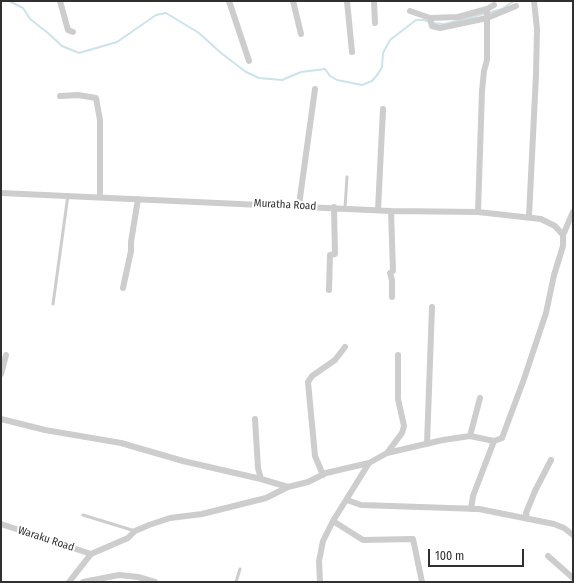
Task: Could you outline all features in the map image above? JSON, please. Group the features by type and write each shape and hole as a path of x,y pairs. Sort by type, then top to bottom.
{"street":[{"path":"60,1 68,30 74,32"},
{"path":"229,1 249,62"},
{"path":"293,1 301,34"},
{"path":"347,1 352,52"},
{"path":"374,1 376,23"},
{"path":"529,216 536,75 537,29 534,1"},
{"path":"478,212 482,92 484,71 487,60 487,14 494,5"},
{"path":"430,18 432,26 440,28 460,25 487,14 516,6"},
{"path":"410,11 430,18 487,14"},
{"path":"299,206 315,89"},
{"path":"60,96 78,95 96,98 100,120 100,196"},
{"path":"378,210 383,109"},
{"name":"Muratha Road","path":"1,193 100,196 391,211 478,212 529,216 541,219 555,226 563,235"},
{"path":"123,288 131,251 131,242 138,199"},
{"path":"329,290 330,255 335,254 334,207"},
{"path":"391,211 393,271 390,273 392,280 392,297"},
{"path":"68,582 91,554 128,538 135,531 170,518 202,514 266,498 288,487 308,482 323,475 369,463 387,453 470,436 494,441 502,438 546,313 554,275 563,246 563,235 573,212"},
{"path":"427,444 432,307"},
{"path":"323,475 315,456 308,382 312,376 335,360 345,347"},
{"path":"1,374 6,355"},
{"path":"387,453 402,433 404,426 398,399 398,355"},
{"path":"470,436 480,398"},
{"path":"1,419 45,430 121,443 183,461 261,478 288,487"},
{"path":"255,419 258,468 261,478"},
{"path":"471,509 473,496 494,441"},
{"path":"527,518 526,513 535,491 551,460"},
{"path":"320,582 319,561 323,541 333,521 369,463"},
{"path":"347,500 361,505 471,509 527,518 564,528 573,535"},
{"path":"333,521 363,540 413,539 422,582"},
{"name":"Waraku Road","path":"1,524 91,554"},
{"path":"548,556 573,578"},
{"path":"84,582 119,575 138,577 155,582"}],"lane":[{"path":"345,208 346,177"},
{"path":"53,304 68,195"},
{"path":"83,515 135,531"},
{"path":"236,582 240,569"}],"waterway":[{"path":"9,1 23,8 30,19 62,46 79,53 117,42 156,15 166,13 199,33 221,53 246,72 259,78 282,80 301,72 325,69 330,76 337,80 362,85 372,81 378,74 382,67 383,53 390,40 416,20 445,24 502,9 514,1"}]}
